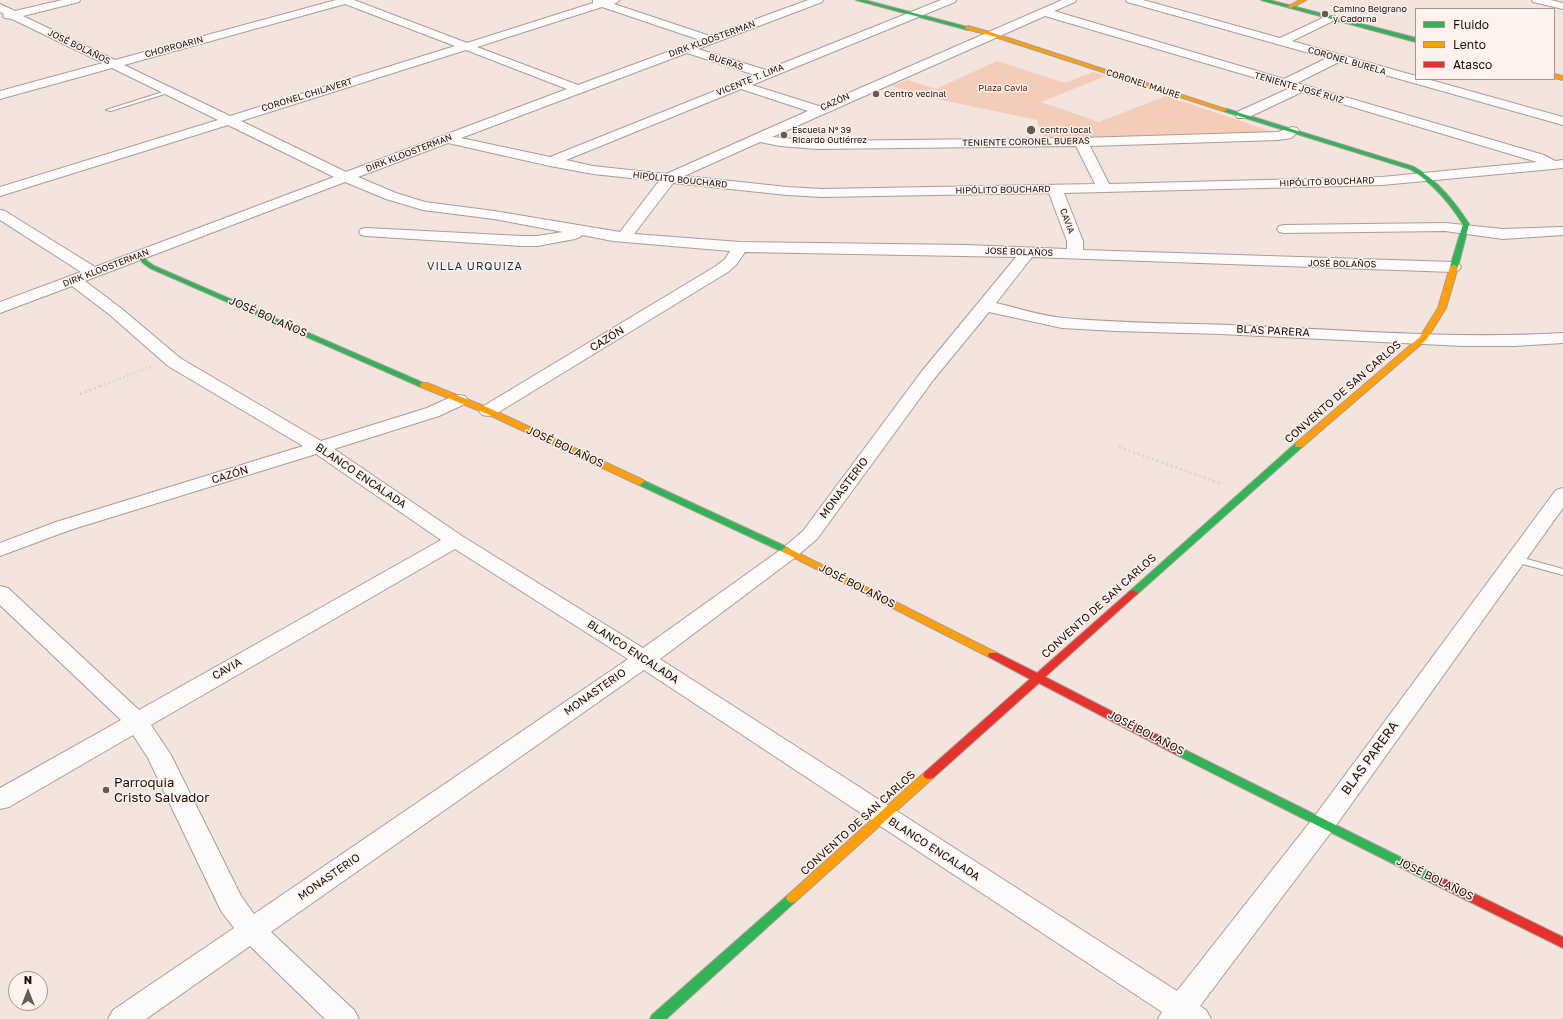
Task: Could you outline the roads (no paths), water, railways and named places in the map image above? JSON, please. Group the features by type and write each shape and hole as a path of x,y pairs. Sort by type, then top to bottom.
{"street":[{"path":"0,18 75,0"},
{"path":"346,0 578,89"},
{"name":"CHORROARIN","path":"0,95 346,0"},
{"name":"DIRK KLOOSTERMAN","path":"0,308 447,138 818,0"},
{"name":"CORONEL MAURE","path":"858,0 991,34 1173,94 1405,166 1418,171 1426,178"},
{"name":"VICENTE T. LIMA","path":"550,162 951,0"},
{"name":"CAZÓN","path":"624,237 669,178 676,174 759,138 817,110 1071,0"},
{"name":"CORONEL BURELA","path":"1131,0 1415,80"},
{"path":"1263,0 1415,40"},
{"path":"1289,7 1304,0"},
{"path":"603,1 711,40"},
{"name":"CORONEL CHILAVERT","path":"0,192 465,46 603,1"},
{"path":"1535,2 1563,6"},
{"name":"JOSÉ BOLAÑOS","path":"0,7 13,15 345,177 391,196 423,206 494,215 624,237 740,247 907,249 1453,267"},
{"name":"TENIENTE JOSÉ RUIZ","path":"1044,12 1539,158 1558,165"},
{"path":"1281,42 1331,18"},
{"name":"BUERAS","path":"687,49 765,74"},
{"path":"1284,84 1336,58"},
{"name":"CORONEL BURELA","path":"1415,80 1563,121"},
{"name":"BUERAS","path":"740,85 817,110"},
{"path":"1242,115 1301,88"},
{"name":"TENIENTE CORONEL BUERAS","path":"759,138 780,142 818,145 1081,142 1278,136 1292,131"},
{"name":"HIPÓLITO BOUCHARD","path":"447,138 550,162 593,170 787,191 822,193 1382,181 1558,165"},
{"path":"1081,142 1104,188"},
{"name":"CONVENTO DE SAN CARLOS","path":"657,1019 1245,492 1423,338 1442,308 1463,230 1466,224 1454,204 1426,178"},
{"name":"CAVIA","path":"1055,189 1075,241 1075,255"},
{"path":"0,214 94,273"},
{"path":"1284,229 1428,227 1503,234 1563,231"},
{"name":"JOSÉ BOLAÑOS","path":"366,232 522,242 537,241 585,231"},
{"name":"CAZÓN","path":"488,411 722,268 730,262 740,247"},
{"name":"MONASTERIO","path":"123,1019 644,659 790,552 810,535 928,375 1027,253"},
{"name":"JOSÉ BOLAÑOS","path":"140,255 145,262 152,267 459,400 488,411 790,552 1323,824 1563,943"},
{"name":"BLANCO ENCALADA","path":"74,280 116,312 171,359 320,448 455,540 644,659 1183,1016"},
{"name":"BLAS PARERA","path":"985,306 1062,323 1494,342 1563,338"},
{"name":"CAZÓN","path":"0,550 63,526 433,412 459,400"},
{"name":"BLAS PARERA","path":"1183,1016 1563,494"},
{"name":"CAVIA","path":"0,800 455,540"},
{"path":"0,593 119,703 136,721 160,755 231,903 251,930 344,1019"}],"lane":[{"path":"109,110 171,91"},
{"path":"1516,559 1563,572"}],"place":[{"name":"Camino Belgrano y Cadorna","path":"1325,14"},
{"name":"Centro vecinal","path":"876,94"},
{"name":"centro local","path":"1031,130"},
{"name":"Escuela Nº 39 Ricardo Gutiérrez","path":"784,135"},
{"name":"Parroquia Cristo Salvador","path":"106,790"}],"district":[{"name":"VILLA URQUIZA","path":"475,267"}],"park label":[{"name":"Plaza Cavia","path":"1003,88"}]}
